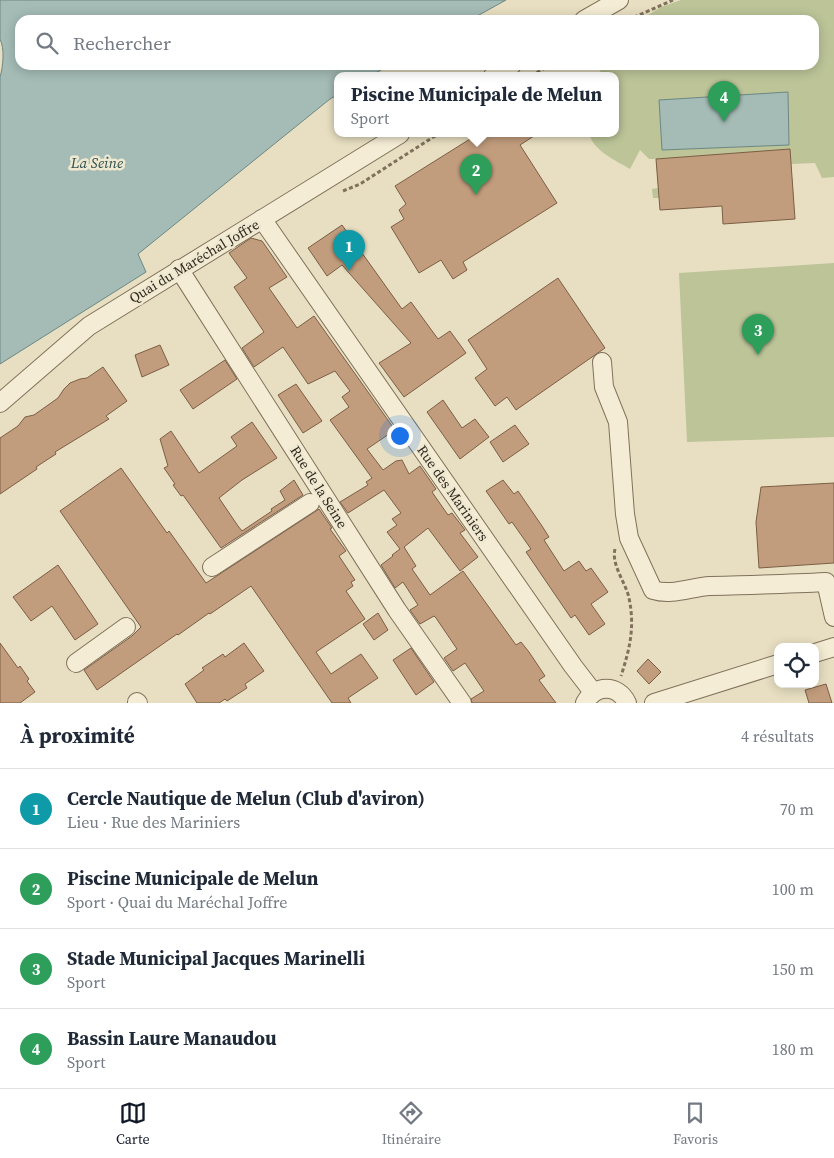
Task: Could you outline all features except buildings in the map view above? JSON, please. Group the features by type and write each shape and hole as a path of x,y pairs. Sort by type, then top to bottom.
{"street":[{"path":"593,15 619,0"},
{"name":"Quai du Maréchal Joffre","path":"0,404 89,326 395,137"},
{"name":"Rue des Mariniers","path":"262,219 573,666 589,698"},
{"name":"Rue de la Seine","path":"179,269 397,610 462,703"},
{"path":"602,362 604,387 618,422 625,514 629,538 653,590 662,593 708,586 826,582 834,617"},
{"path":"212,567 310,503"},
{"path":"76,664 126,628"},
{"path":"819,651 834,647"},
{"path":"654,703 774,665"},
{"path":"589,698 607,688 622,697"}],"path":[{"path":"639,15 673,0"},
{"path":"622,697 633,626 629,596 614,552 616,546 629,538"}],"green space":[{"path":"681,0 834,0 834,177 822,178 815,163 791,164 794,201 660,210 659,198 653,198 652,189 658,188 656,159 649,159 640,150 630,169 600,150 590,137 619,137 619,72 600,72 601,70 819,70 819,15 648,15 661,7"},
{"path":"834,263 834,437 687,442 679,273"}],"water":[{"name":"La Seine","path":"0,0 506,0 479,15 15,15 15,70 381,70 377,72 334,72 334,97 138,254 146,272 0,364 0,77 3,48 0,39"},
{"path":"788,92 789,145 662,150 659,100"}],"place":[{"name":"Bassin Laure Manaudou","path":"724,122"},
{"name":"Piscine Municipale de Melun","path":"476,195"},
{"name":"Cercle Nautique de Melun (Club d'aviron)","path":"349,271"},
{"name":"Stade Municipal Jacques Marinelli","path":"758,355"}]}
